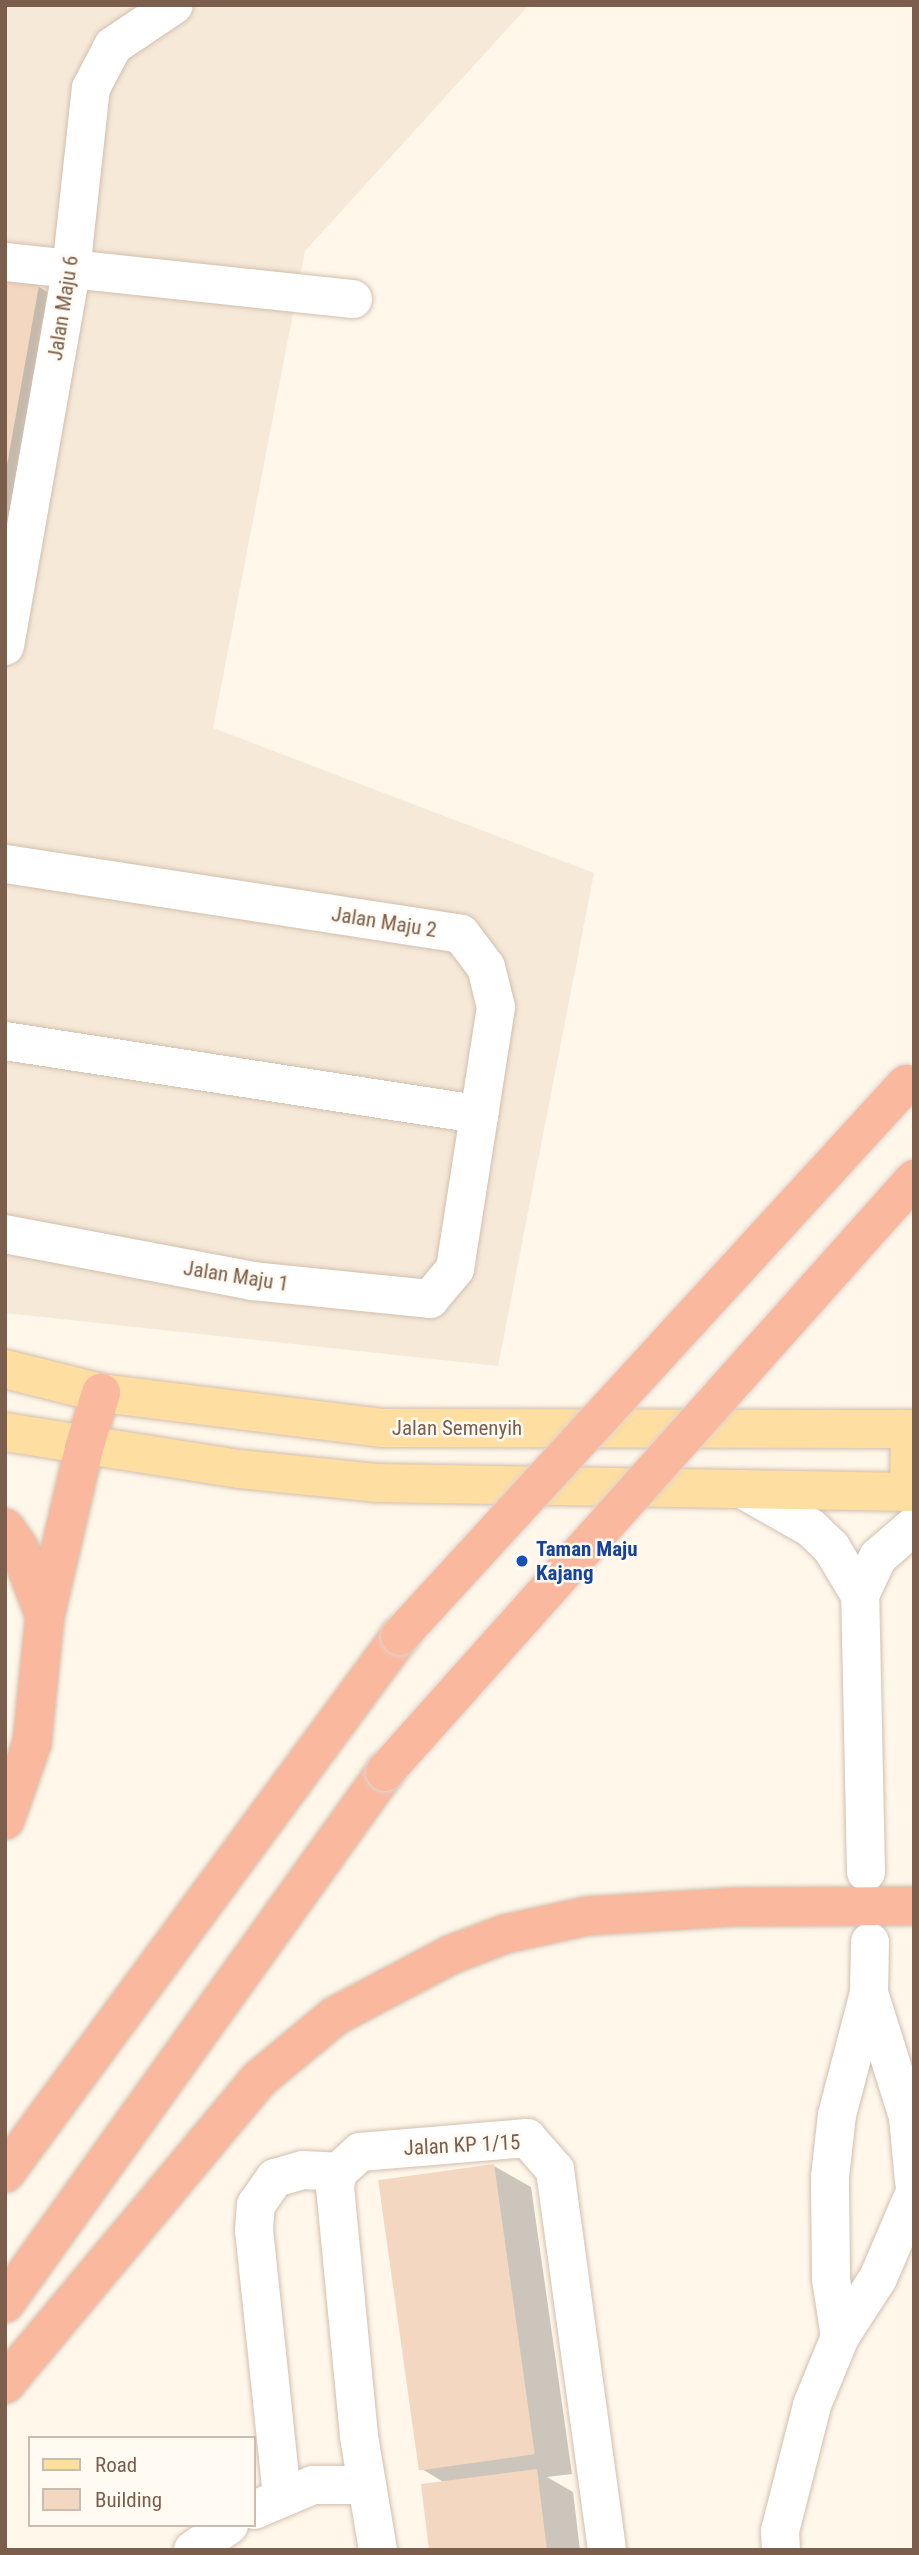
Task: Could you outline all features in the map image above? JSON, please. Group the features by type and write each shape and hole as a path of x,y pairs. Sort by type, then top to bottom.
{"highway":[{"path":"5,2174 400,1636 910,1080"},
{"path":"5,2303 385,1772 914,1179"},
{"path":"5,1821 32,1743 45,1616 84,1448 101,1393"},
{"path":"5,1528 19,1548 45,1616"},
{"path":"5,2384 258,2080 335,2017 450,1955 505,1934 587,1916 736,1907 914,1906"}],"main road":[{"name":"Jalan Semenyih","path":"5,1369 101,1393 383,1428 912,1429"},
{"path":"5,1432 84,1448 376,1483 742,1489 912,1503 912,1429"}],"street":[{"name":"Jalan Maju 6","path":"5,646 71,271 91,88 113,46 174,5"},
{"path":"5,262 353,299"},
{"name":"Jalan Maju 2","path":"5,864 461,934 486,967 496,1007 455,1269"},
{"path":"5,1041 479,1114"},
{"name":"Jalan Maju 1","path":"5,1234 253,1281 430,1299 455,1269"},
{"path":"742,1489 811,1528 831,1548 860,1595"},
{"path":"866,1872 860,1595 878,1558 912,1503"},
{"path":"840,2337 831,2279 830,2177 837,2116 869,1993 870,1942"},
{"path":"869,1993 908,2117 914,2182"},
{"name":"Jalan KP 1/15","path":"338,2172 360,2152 527,2138 555,2170 607,2550"},
{"path":"366,2485 313,2485 268,2503 254,2231 256,2204 275,2178 303,2170 338,2172 335,2187 366,2485 378,2550"},
{"path":"781,2550 780,2532 812,2405 840,2337 878,2278 914,2194"},
{"path":"193,2550 226,2527"}],"shaded area":[{"path":"5,5 529,5 305,251 213,728 594,873 498,1366 5,1313"}],"building":[{"path":"5,279 39,285 7,465 5,464"},
{"path":"494,2164 535,2454 419,2470 378,2180"},
{"path":"537,2469 547,2550 429,2550 421,2484"}],"place":[{"name":"Taman Maju Kajang","path":"522,1561"}]}
